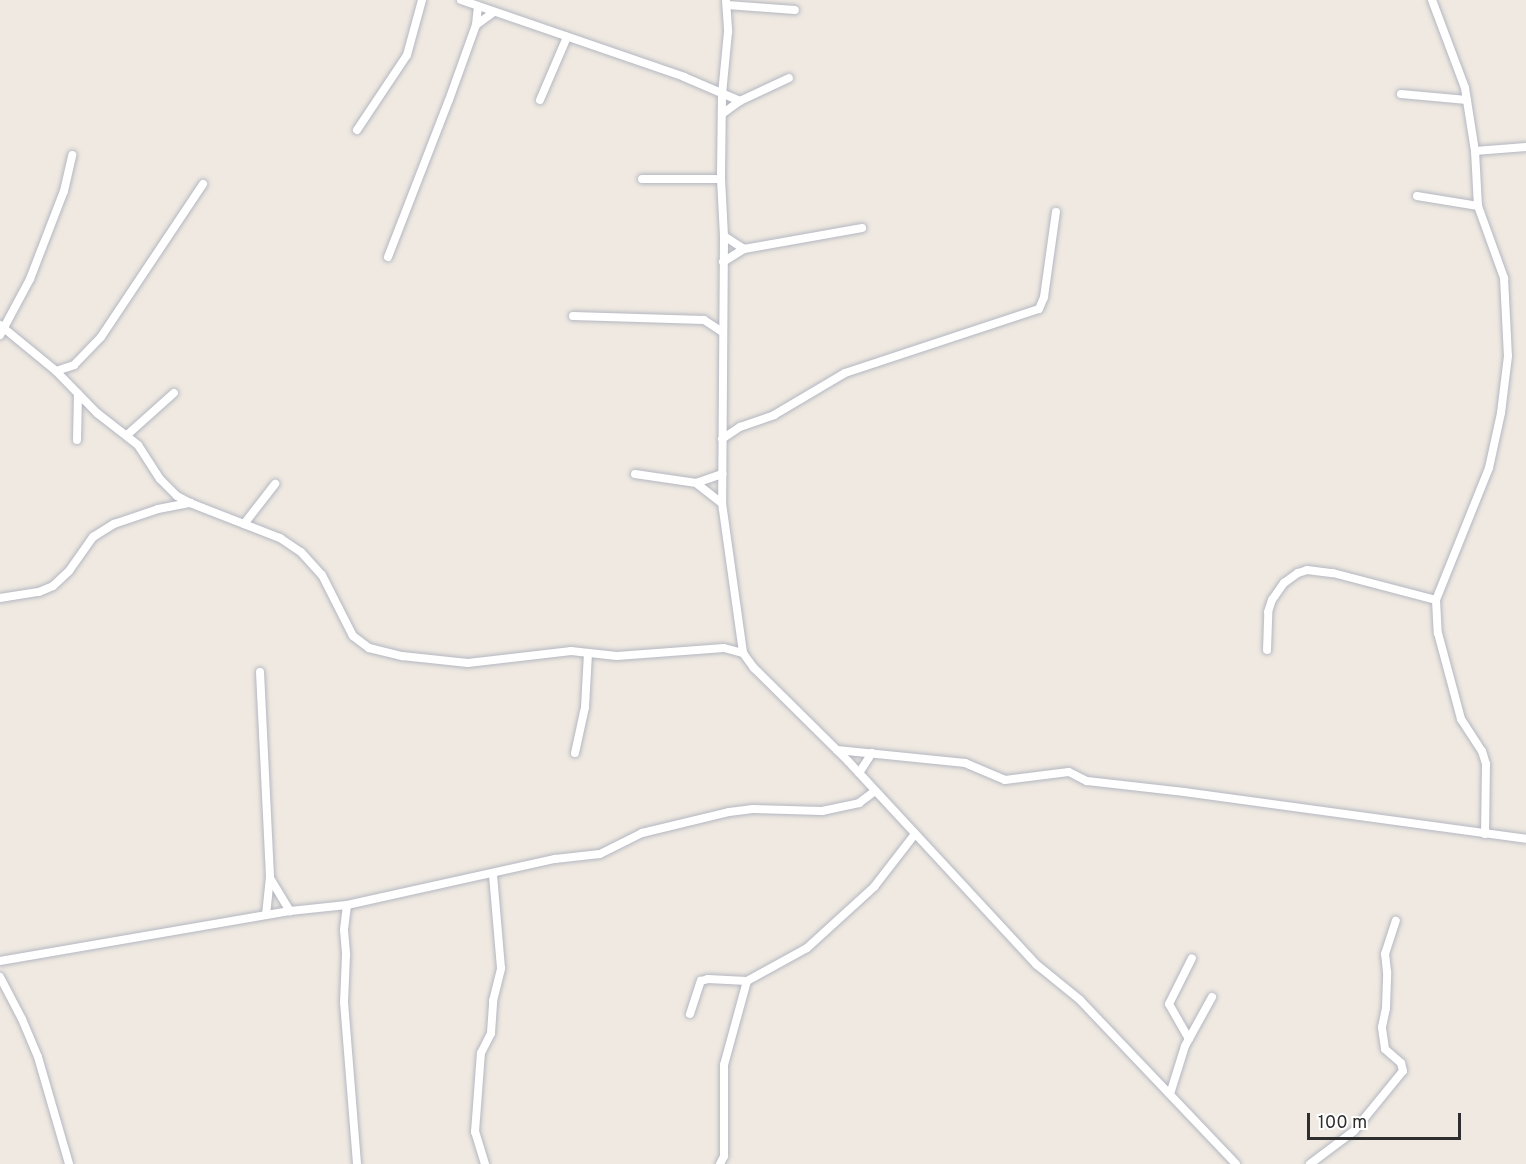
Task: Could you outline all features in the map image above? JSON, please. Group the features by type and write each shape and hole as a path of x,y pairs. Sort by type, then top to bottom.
{"street":[{"path":"461,0 684,77 740,101"},
{"path":"1432,0 1463,81 1474,151 1478,206 1504,278 1508,356 1501,413 1489,468 1437,600 1438,633 1461,719 1482,751 1486,764 1488,777 1485,834"},
{"path":"357,130 407,55 423,1"},
{"path":"795,9 726,3 728,32 722,94 720,179 723,236 722,503 739,634 744,653 754,668 859,773 1037,965 1080,1000 1236,1164"},
{"path":"388,256 476,25 478,6"},
{"path":"476,25 494,12"},
{"path":"540,100 567,37"},
{"path":"722,114 740,101 789,78"},
{"path":"1401,94 1467,100"},
{"path":"1474,151 1526,147"},
{"path":"72,155 64,191 30,279 1,329 56,371 97,413 127,435 145,453 160,479 177,496 290,543 314,565 331,590 353,636 369,648 402,656 468,663 571,651 617,656 724,648 744,653"},
{"path":"642,179 720,179"},
{"path":"56,371 74,365 101,337 203,184"},
{"path":"1417,196 1478,206"},
{"path":"722,439 740,427 774,415 844,373 1039,309 1044,297 1056,212"},
{"path":"723,262 744,249 862,228"},
{"path":"723,236 744,249"},
{"path":"704,320 722,308"},
{"path":"573,316 704,320 721,331"},
{"path":"70,384 74,365"},
{"path":"127,435 174,393"},
{"path":"77,440 78,394"},
{"path":"721,423 740,427"},
{"path":"635,474 696,483 722,474"},
{"path":"696,483 722,503"},
{"path":"244,524 276,484"},
{"path":"175,508 177,496"},
{"path":"0,598 39,592 53,586 69,572 93,537 114,524 158,509 175,508 190,503"},
{"path":"1267,650 1266,627 1272,600 1284,584 1298,573 1307,570 1333,573 1437,600"},
{"path":"724,648 739,634"},
{"path":"575,753 585,707 588,652"},
{"path":"260,672 270,877 266,915"},
{"path":"837,750 964,763 1005,780 1069,772 1087,781 1526,838"},
{"path":"859,773 872,753"},
{"path":"0,961 290,911 347,905 555,859 600,854 642,833 729,812 753,809 822,811 859,803 875,791"},
{"path":"690,1014 701,981 708,979 747,981 807,948 870,891 915,834"},
{"path":"485,1164 475,1132 481,1053 491,1033 493,1001 501,968 493,874"},
{"path":"270,877 290,911"},
{"path":"347,905 344,930 346,955 344,1002 357,1164"},
{"path":"1310,1164 1347,1138 1403,1071 1401,1063 1385,1049 1382,1027 1386,1008 1387,972 1384,954 1396,921"},
{"path":"1189,1039 1169,1004 1192,958"},
{"path":"0,977 22,1018 38,1057 69,1164"},
{"path":"720,1164 724,1156 724,1065 747,981"},
{"path":"1170,1094 1176,1067 1212,997"}]}
